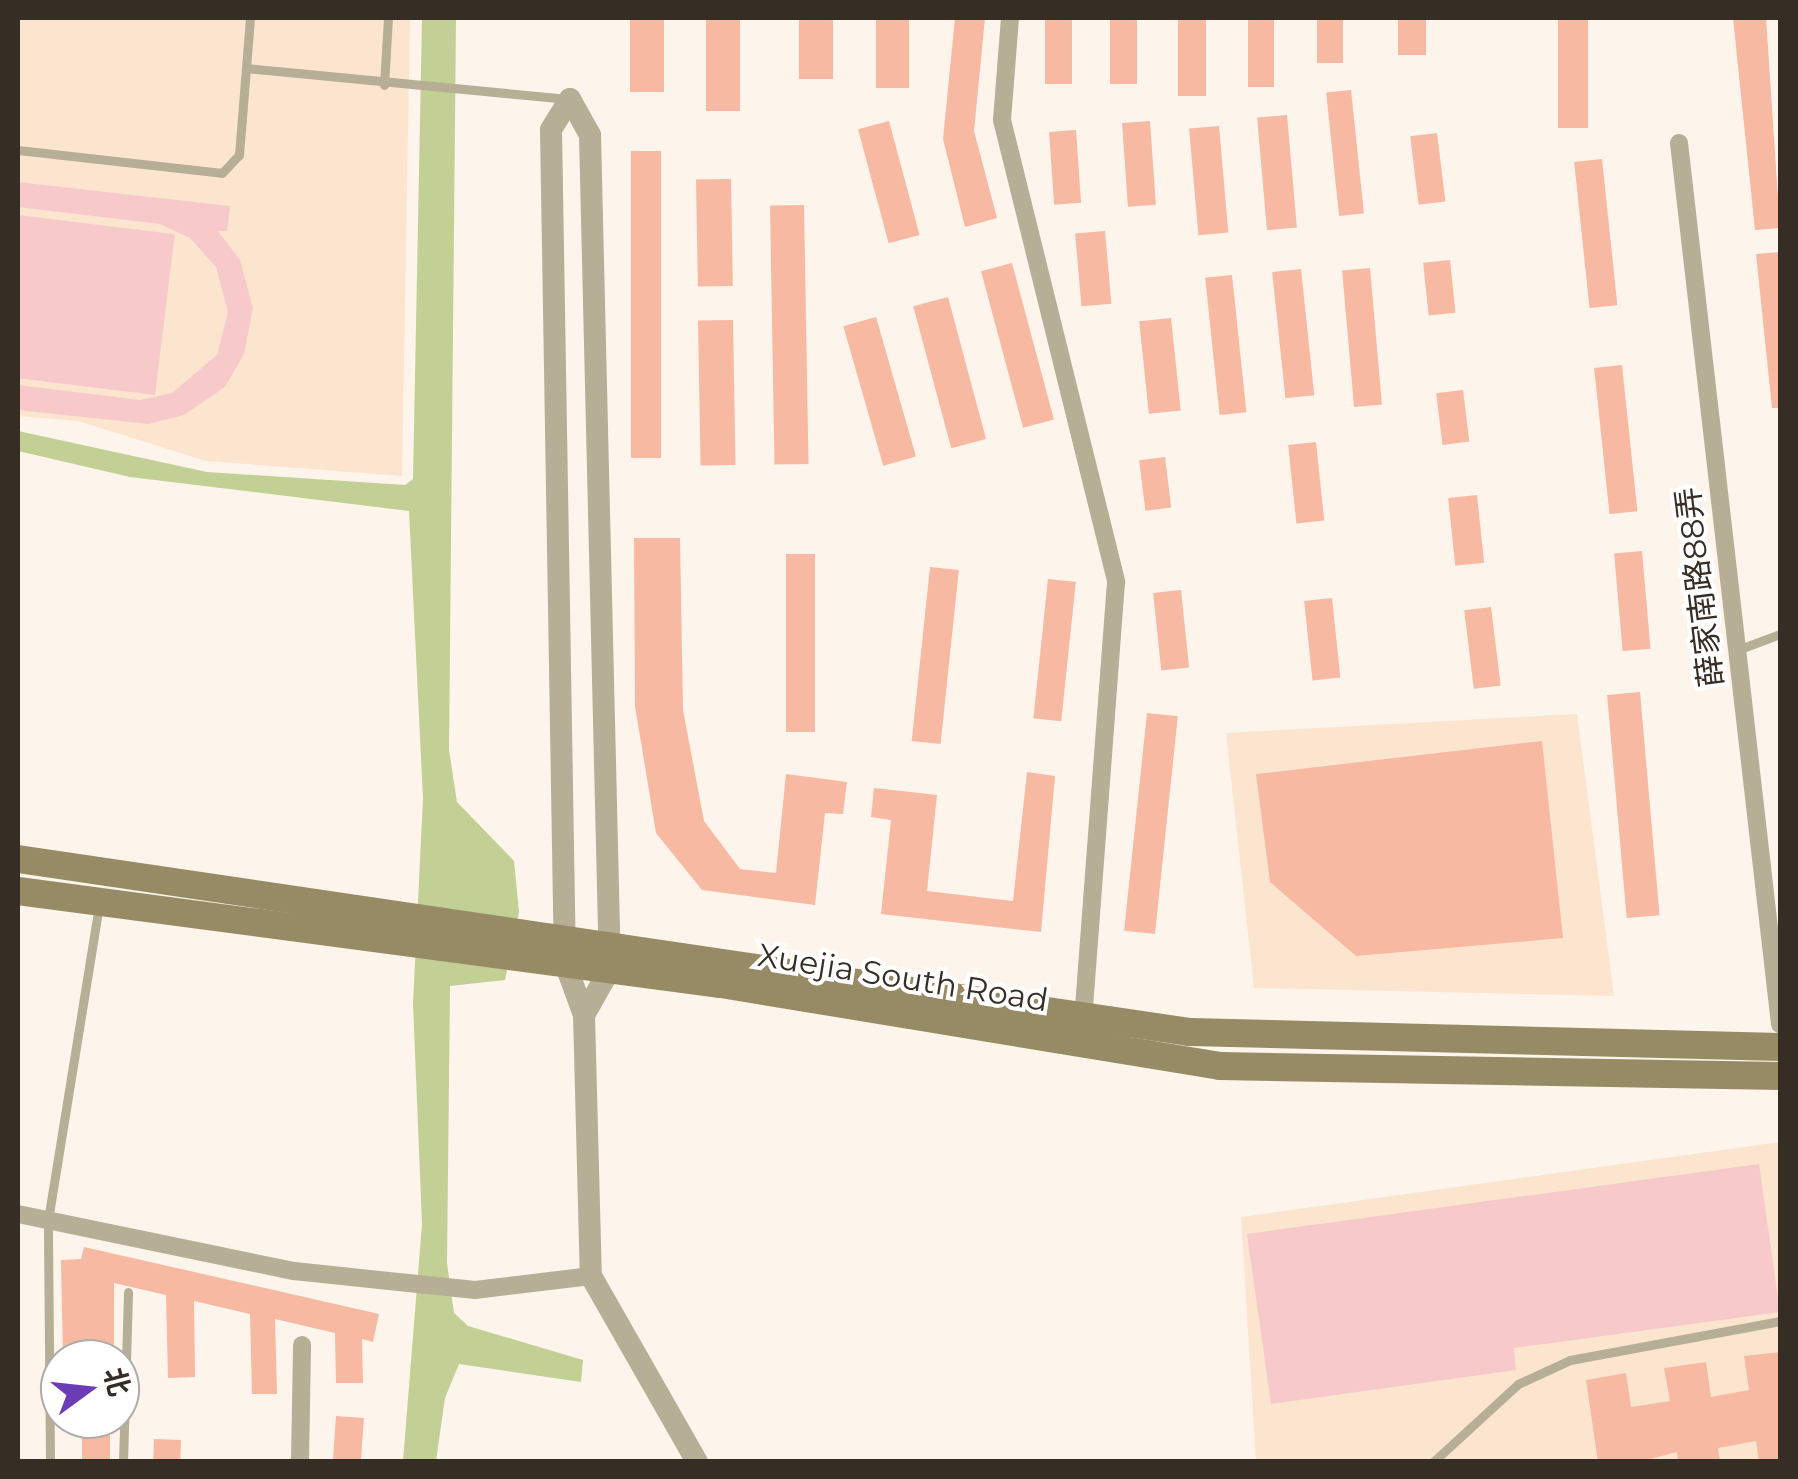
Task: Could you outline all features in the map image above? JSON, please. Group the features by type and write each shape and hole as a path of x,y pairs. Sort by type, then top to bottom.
{"main road":[{"name":"Xuejia South Road","path":"18,860 387,924 610,957 1220,1066 1780,1076"},
{"name":"Xuejia South Road","path":"18,892 387,924"},
{"name":"Xuejia South Road","path":"610,957 1190,1032 1780,1047"}],"street":[{"path":"1010,18 1002,120 1116,582 1083,1016"},
{"path":"584,1016 610,957 590,135 570,99 551,130 566,950 584,1016 591,1276 697,1462"},
{"name":"薛家南路88弄","path":"1679,143 1780,1024"},
{"path":"18,1214 294,1271 475,1290 591,1276"},
{"path":"300,1462 302,1345"}],"lane":[{"path":"18,150 222,173 238,155 250,18"},
{"path":"384,84 388,18"},
{"path":"246,68 462,94 570,99"},
{"path":"1737,650 1780,634"},
{"path":"50,1462 48,1220 99,902"},
{"path":"124,1462 128,1292"},
{"path":"1432,1462 1518,1384 1570,1360 1780,1321"}],"shaded area":[{"path":"18,18 410,18 402,476 206,461 78,421 18,416"},
{"path":"422,18 456,18 449,750 457,802 514,861 519,912 505,980 450,986 447,1263 454,1313 468,1326 583,1360 581,1382 459,1364 445,1398 436,1461 403,1461 422,1224 413,1003 423,799 409,511 130,477 18,451 18,431 207,472 405,485 413,479"},
{"path":"18,182 230,206 227,231 218,231 240,260 253,308 244,354 225,387 184,415 148,424 18,410 18,385 140,400 172,393 217,355 228,312 216,267 190,238 160,224 18,207"},
{"path":"18,215 175,234 155,395 18,378"},
{"path":"1577,714 1614,996 1254,988 1226,733"},
{"path":"1780,1142 1780,1461 1256,1461 1241,1217"},
{"path":"1759,1164 1780,1312 1514,1348 1516,1370 1271,1404 1247,1234"}],"building":[{"path":"630,18 664,18 664,92 630,92"},
{"path":"706,18 740,18 740,111 706,111"},
{"path":"799,18 833,18 833,79 799,79"},
{"path":"876,18 909,18 909,88 876,88"},
{"path":"955,18 985,18 974,131 997,218 965,227 943,139"},
{"path":"1045,18 1072,18 1072,84 1045,84"},
{"path":"1110,18 1137,18 1137,84 1110,84"},
{"path":"1178,18 1206,18 1206,96 1178,96"},
{"path":"1248,18 1274,18 1274,87 1248,87"},
{"path":"1317,18 1343,18 1343,63 1317,63"},
{"path":"1398,18 1426,18 1426,55 1398,55"},
{"path":"1558,18 1588,18 1588,128 1558,128"},
{"path":"1733,18 1766,18 1780,228 1755,230"},
{"path":"1351,90 1364,213 1339,216 1326,93"},
{"path":"1287,115 1297,228 1267,230 1257,118"},
{"path":"889,121 920,235 889,243 858,129"},
{"path":"1150,121 1156,205 1128,207 1122,123"},
{"path":"1219,126 1228,233 1198,235 1189,129"},
{"path":"1076,130 1081,203 1054,205 1049,132"},
{"path":"1437,133 1445,201 1419,205 1410,136"},
{"path":"631,151 661,151 661,458 631,458"},
{"path":"1602,159 1617,305 1590,308 1574,162"},
{"path":"731,179 733,286 698,287 696,180"},
{"path":"804,205 809,464 775,465 770,206"},
{"path":"1105,231 1111,304 1081,306 1075,234"},
{"path":"1780,252 1780,408 1772,408 1756,254"},
{"path":"1450,260 1456,313 1429,316 1423,263"},
{"path":"1012,263 1054,419 1023,428 981,271"},
{"path":"1370,268 1382,404 1354,407 1342,270"},
{"path":"1301,269 1314,395 1285,398 1272,272"},
{"path":"1232,275 1246,412 1220,415 1205,278"},
{"path":"948,297 986,439 951,448 913,306"},
{"path":"876,317 916,456 883,466 843,326"},
{"path":"1171,318 1181,410 1149,414 1139,321"},
{"path":"733,320 736,465 701,466 698,321"},
{"path":"1622,365 1637,511 1610,514 1594,368"},
{"path":"1463,390 1469,442 1443,445 1436,393"},
{"path":"1316,442 1324,521 1296,523 1288,445"},
{"path":"1165,457 1171,508 1145,511 1139,460"},
{"path":"1477,495 1484,563 1455,566 1448,498"},
{"path":"634,538 680,538 683,710 704,821 740,869 776,873 786,774 847,782 843,814 825,813 815,905 702,890 656,833 635,706"},
{"path":"1642,551 1651,649 1623,651 1614,553"},
{"path":"786,554 815,554 815,732 786,732"},
{"path":"930,567 959,570 941,744 912,741"},
{"path":"1048,579 1076,582 1061,721 1033,718"},
{"path":"1181,590 1189,668 1161,670 1153,593"},
{"path":"1332,598 1340,678 1313,680 1304,601"},
{"path":"1491,607 1501,685 1474,689 1464,610"},
{"path":"1640,692 1660,915 1627,918 1607,695"},
{"path":"1147,713 1178,716 1155,934 1124,931"},
{"path":"1542,741 1563,938 1356,956 1270,882 1256,774"},
{"path":"1027,772 1055,776 1041,932 881,914 891,820 871,817 874,788 937,795 927,891 1013,901"},
{"path":"84,1247 379,1314 373,1342 362,1339 363,1383 336,1383 335,1333 275,1319 277,1394 252,1394 250,1314 194,1301 195,1377 168,1378 166,1295 114,1283 114,1339 63,1339 61,1260 81,1259"},
{"path":"1780,1352 1780,1462 1759,1462 1756,1441 1718,1448 1720,1462 1678,1462 1677,1452 1639,1462 1598,1462 1586,1380 1626,1373 1631,1407 1670,1401 1664,1368 1706,1362 1711,1397 1749,1390 1744,1356"},
{"path":"336,1416 364,1418 361,1462 333,1462"},
{"path":"82,1439 110,1439 110,1462 82,1462"},
{"path":"154,1439 181,1440 180,1462 153,1462"}]}
